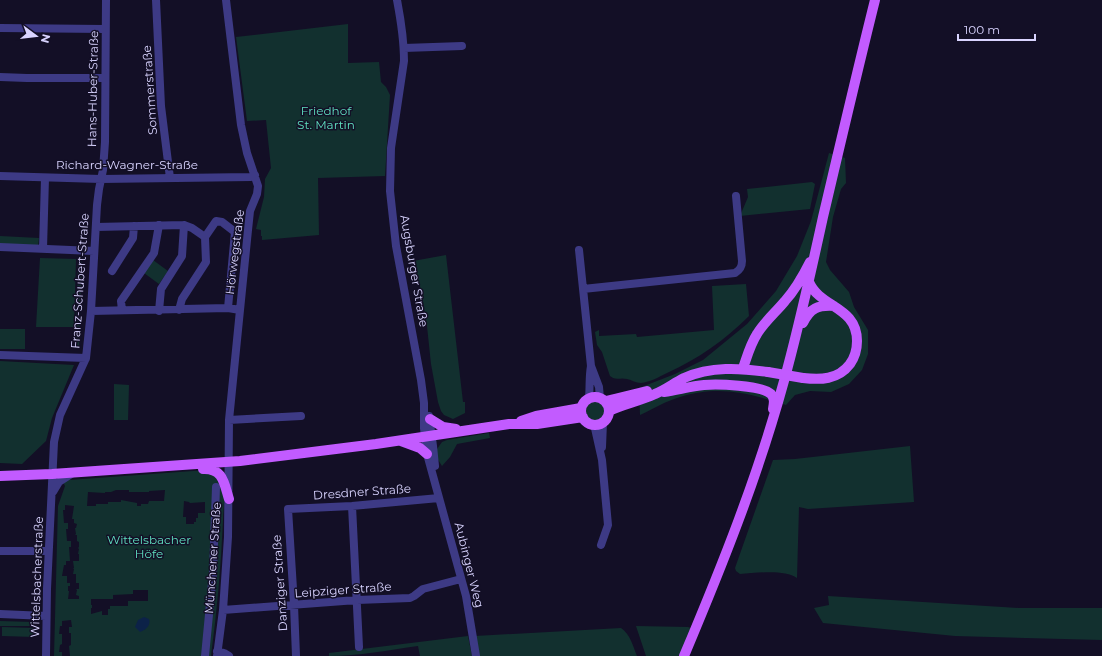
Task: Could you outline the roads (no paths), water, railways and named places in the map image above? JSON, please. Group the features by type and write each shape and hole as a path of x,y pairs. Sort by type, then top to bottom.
{"main road":[{"path":"684,656 745,506 774,417 799,325 851,97 875,0"},
{"path":"743,368 756,335 793,291 815,254"},
{"path":"655,394 685,378 701,372 720,369 743,368 819,380 830,377 844,370 853,358 857,345 856,330 850,318 815,292 809,282"},
{"path":"799,325 803,323 812,310 823,306 834,306"},
{"path":"605,403 606,419 598,423 588,422 582,412 585,401 589,398 595,397 605,403 691,387 716,384 756,388 768,392 773,398 774,403 772,411 774,417"},
{"path":"605,403 671,385"},
{"path":"0,476 144,468 229,462 285,456 399,441 509,424 536,416 582,412"},
{"path":"430,419 444,427 464,430"},
{"path":"399,441 420,448 427,454"},
{"path":"144,468 152,472 208,469 216,471 224,480 229,499"}],"street":[{"name":"Hans-Huber-Straße","path":"101,179 105,142 106,0"},
{"name":"Sommerstraße","path":"156,0 161,106 170,178"},
{"name":"Hörwegstraße","path":"226,0 246,152 255,175 258,189 250,211 229,420 229,462"},
{"name":"Augsburger Straße","path":"397,0 402,23 404,61 391,148 390,190 396,246 415,346 429,436"},
{"path":"0,28 105,29"},
{"path":"404,48 462,46"},
{"path":"0,77 105,78"},
{"name":"Richard-Wagner-Straße","path":"0,176 101,179 251,177 255,175"},
{"path":"43,249 45,178"},
{"name":"Franz-Schubert-Straße","path":"52,474 54,442 60,415 86,358 91,311 98,189 101,179"},
{"path":"583,289 735,273 740,269 742,262 736,196"},
{"path":"179,310 182,299 206,262 205,237 216,221 219,220 235,232 228,308"},
{"path":"122,310 121,301 154,253 159,225"},
{"path":"96,227 184,225 192,228 205,237"},
{"path":"159,310 161,288 182,256 184,225"},
{"path":"112,271 133,238 134,226"},
{"path":"0,247 94,251"},
{"path":"579,250 591,366 605,403"},
{"path":"91,311 228,308 240,310"},
{"path":"0,355 86,358"},
{"path":"589,398 589,377 591,366"},
{"name":"Augsburger Straße","path":"424,402 430,419 429,436"},
{"path":"229,420 301,416"},
{"path":"598,423 608,525 601,545"},
{"name":"Aubinger Weg","path":"429,436 427,454 466,596 476,656"},
{"name":"Aubinger Weg","path":"429,436 435,481"},
{"name":"Münchener Straße","path":"217,654 223,610 228,545 229,462"},
{"name":"Wittelsbacherstraße","path":"51,499 57,485 74,472"},
{"name":"Wittelsbacherstraße","path":"46,656 48,551 52,474"},
{"name":"Münchener Straße","path":"205,656 211,600 215,537 216,487"},
{"name":"Dresdner Straße","path":"288,509 352,506 439,498"},
{"path":"352,506 359,647"},
{"name":"Danziger Straße","path":"288,509 296,656"},
{"path":"0,551 48,551"},
{"name":"Leipziger Straße","path":"223,610 412,597 423,590 461,579"},
{"path":"0,614 46,616"},
{"path":"217,654 224,653 229,656"}],"water":[{"path":"144,617 149,619 149,625 146,629 140,632 135,627 138,620"}],"park label":[{"name":"Friedhof St. Martin","path":"326,118"},
{"name":"Wittelsbacher Höfe","path":"149,547"}]}
